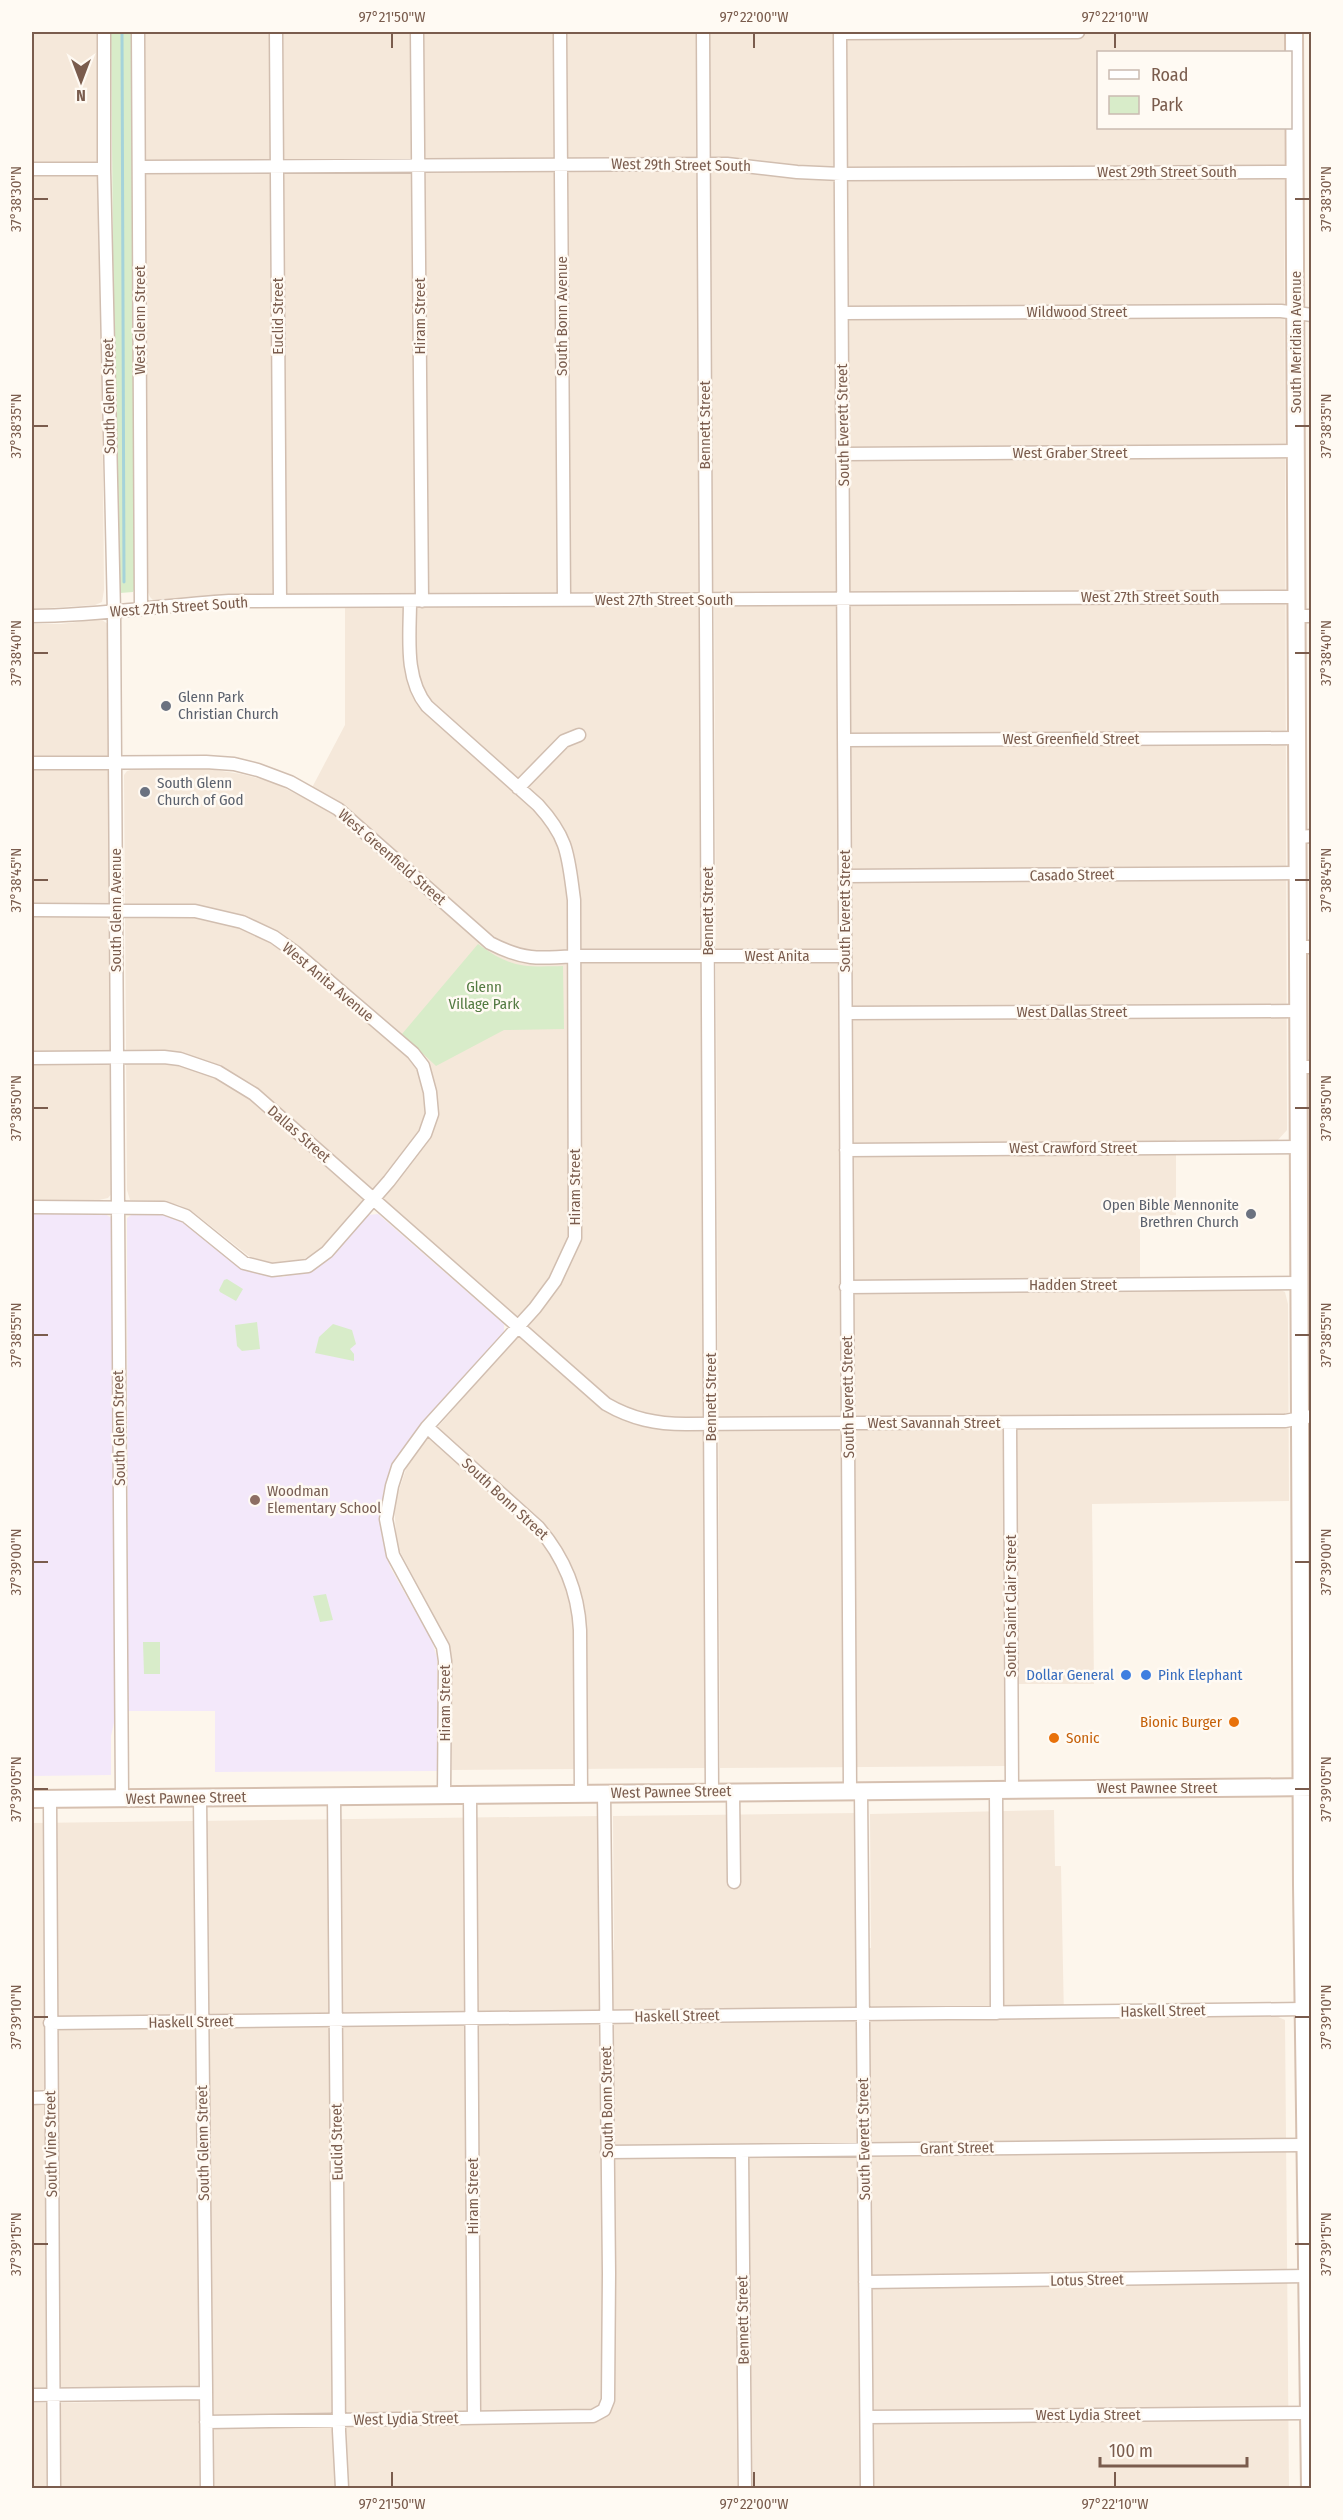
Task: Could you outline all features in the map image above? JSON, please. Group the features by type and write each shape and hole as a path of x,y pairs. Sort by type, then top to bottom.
{"main road":[{"name":"South Meridian Avenue","path":"1294,32 1295,172 1304,314 1297,451 1298,597 1305,616 1299,738 1305,836 1299,873 1305,947 1299,1011 1305,1067 1300,1147 1306,1183 1301,1283 1306,1300 1307,1787 1304,2009 1310,2488"},
{"name":"West Pawnee Street","path":"32,1799 1307,1787"}],"street":[{"name":"South Glenn Street","path":"104,32 104,169 115,761"},
{"name":"West Glenn Street","path":"138,32 141,608"},
{"name":"Euclid Street","path":"276,32 280,601"},
{"name":"Hiram Street","path":"417,32 419,164 416,601 412,680 418,696 427,706 554,823 567,850 574,900 575,1238 555,1281 427,1427 398,1467 386,1519 393,1555 443,1647 446,1661 444,1795"},
{"name":"South Bonn Avenue","path":"560,32 564,600"},
{"name":"Bennett Street","path":"703,32 712,1791"},
{"path":"840,32 1078,32"},
{"name":"South Everett Street","path":"840,32 846,1287 862,2014 867,2488"},
{"name":"West 29th Street South","path":"139,167 736,164 797,172 841,174 1295,172"},
{"path":"32,169 104,169"},
{"name":"Wildwood Street","path":"843,313 1281,311 1304,314"},
{"name":"West Graber Street","path":"843,454 1297,451"},
{"name":"West 27th Street South","path":"32,616 92,612 114,613 141,608 229,601 1298,597"},
{"path":"518,788 564,741 579,735"},
{"name":"West Greenfield Street","path":"844,740 1299,738"},
{"name":"South Glenn Avenue","path":"115,761 116,1058"},
{"name":"West Greenfield Street","path":"32,763 182,761 234,764 290,782 338,809 490,943 517,956 535,959 708,956"},
{"name":"Casado Street","path":"845,876 1299,873"},
{"name":"West Anita Avenue","path":"32,910 195,911 223,916 258,929 295,952 413,1053 423,1066 432,1114 430,1125 411,1153 373,1200"},
{"name":"West Anita","path":"708,956 845,956"},
{"name":"West Dallas Street","path":"846,1013 1299,1011"},
{"name":"Dallas Street","path":"32,1058 180,1059 231,1078 262,1101 517,1327"},
{"name":"South Glenn Street","path":"116,1058 122,1798"},
{"name":"West Crawford Street","path":"846,1150 1300,1147"},
{"path":"32,1207 164,1208 175,1211 195,1223 244,1263 272,1270 286,1270 308,1266 327,1252 373,1200"},
{"name":"Hadden Street","path":"846,1287 1301,1283"},
{"name":"West Savannah Street","path":"517,1327 606,1404 639,1420 657,1423 1285,1421 1306,1416"},
{"name":"South Saint Clair Street","path":"997,2013 1004,1789 1010,1423"},
{"name":"South Bonn Street","path":"427,1427 538,1527 554,1546 569,1575 578,1606 580,1624 581,1794"},
{"path":"733,1791 734,1882"},
{"name":"South Bonn Street","path":"603,1793 608,2400 604,2410"},
{"name":"Hiram Street","path":"470,1795 474,2418"},
{"name":"Euclid Street","path":"334,1796 339,2420 342,2488"},
{"name":"South Glenn Street","path":"200,1797 207,2488"},
{"name":"South Vine Street","path":"50,1799 54,2488"},
{"name":"Haskell Street","path":"50,2023 1304,2009"},
{"path":"32,2098 51,2097"},
{"name":"Grant Street","path":"607,2152 1306,2145"},
{"name":"Bennett Street","path":"742,2151 745,2488"},
{"name":"Lotus Street","path":"865,2282 1308,2276"},
{"path":"32,2396 206,2393"},
{"name":"West Lydia Street","path":"206,2422 593,2416 604,2410"},
{"name":"West Lydia Street","path":"867,2417 1310,2413"}],"shaded area":[{"path":"32,32 99,32 104,590 102,602 95,605 32,609"},
{"path":"144,32 1284,32 1284,51 1097,51 1097,129 1284,129 1287,1130 1277,1141 1269,1142 1176,1140 1176,1215 1140,1216 1140,1290 1278,1289 1285,1292 1288,1304 1289,1501 1092,1504 1094,1684 1006,1684 1006,1766 720,1768 714,593 245,596 153,600 147,590"},
{"path":"694,606 701,612 706,1768 452,1770 451,1665 448,1642 397,1546 394,1505 409,1460 527,1325 372,1190 333,1237 316,1253 301,1260 280,1265 250,1257 193,1212 179,1205 159,1201 130,1200 127,1190 124,775 127,771 138,768 209,769 272,782 306,799 345,725 345,607"},
{"path":"102,620 108,624 109,629 113,1192 108,1198 99,1200 32,1201 32,624 61,624"},
{"path":"1299,947 1312,947 1311,1416 1301,1416"},
{"name":"Woodman Elementary School","path":"134,1213 168,1214 180,1219 194,1227 224,1254 247,1269 283,1277 315,1268 327,1261 368,1215 378,1214 504,1324 504,1334 397,1457 384,1489 381,1533 390,1567 432,1641 437,1658 438,1771 215,1772 215,1711 128,1711 127,1218"},
{"path":"32,1214 105,1214 113,1219 116,1714 111,1736 111,1775 32,1776"},
{"path":"1054,1810 1055,1866 1061,1866 1064,2019 1276,2016 1285,2020 1289,2488 32,2488 32,2403 130,2402 129,2388 32,2389 32,1823 600,1816 601,1951 614,1950 613,1816 856,1813 859,1948 871,1948 870,1814"}],"green space":[{"path":"111,32 132,32 135,587 133,592 120,593 116,588"},
{"name":"Glenn Village Park","path":"478,944 509,962 527,966 563,966 564,1029 504,1030 436,1066 402,1034"},
{"path":"227,1279 243,1289 236,1301 219,1290 224,1280"},
{"path":"257,1322 260,1349 242,1351 237,1346 235,1325"},
{"path":"333,1324 352,1330 356,1344 350,1349 354,1354 354,1361 315,1353 319,1337"},
{"path":"326,1594 333,1620 320,1622 313,1596"},
{"path":"143,1642 160,1642 160,1674 144,1674"}],"waterway":[{"path":"122,32 124,582"}],"place":[{"name":"Glenn Park Christian Church","path":"166,706"},
{"name":"South Glenn Church of God","path":"145,792"},
{"name":"Open Bible Mennonite Brethren Church","path":"1251,1214"},
{"name":"Woodman Elementary School","path":"255,1500"},
{"name":"Dollar General","path":"1126,1675"},
{"name":"Pink Elephant","path":"1146,1675"},
{"name":"Bionic Burger","path":"1234,1722"},
{"name":"Sonic","path":"1054,1738"}]}
